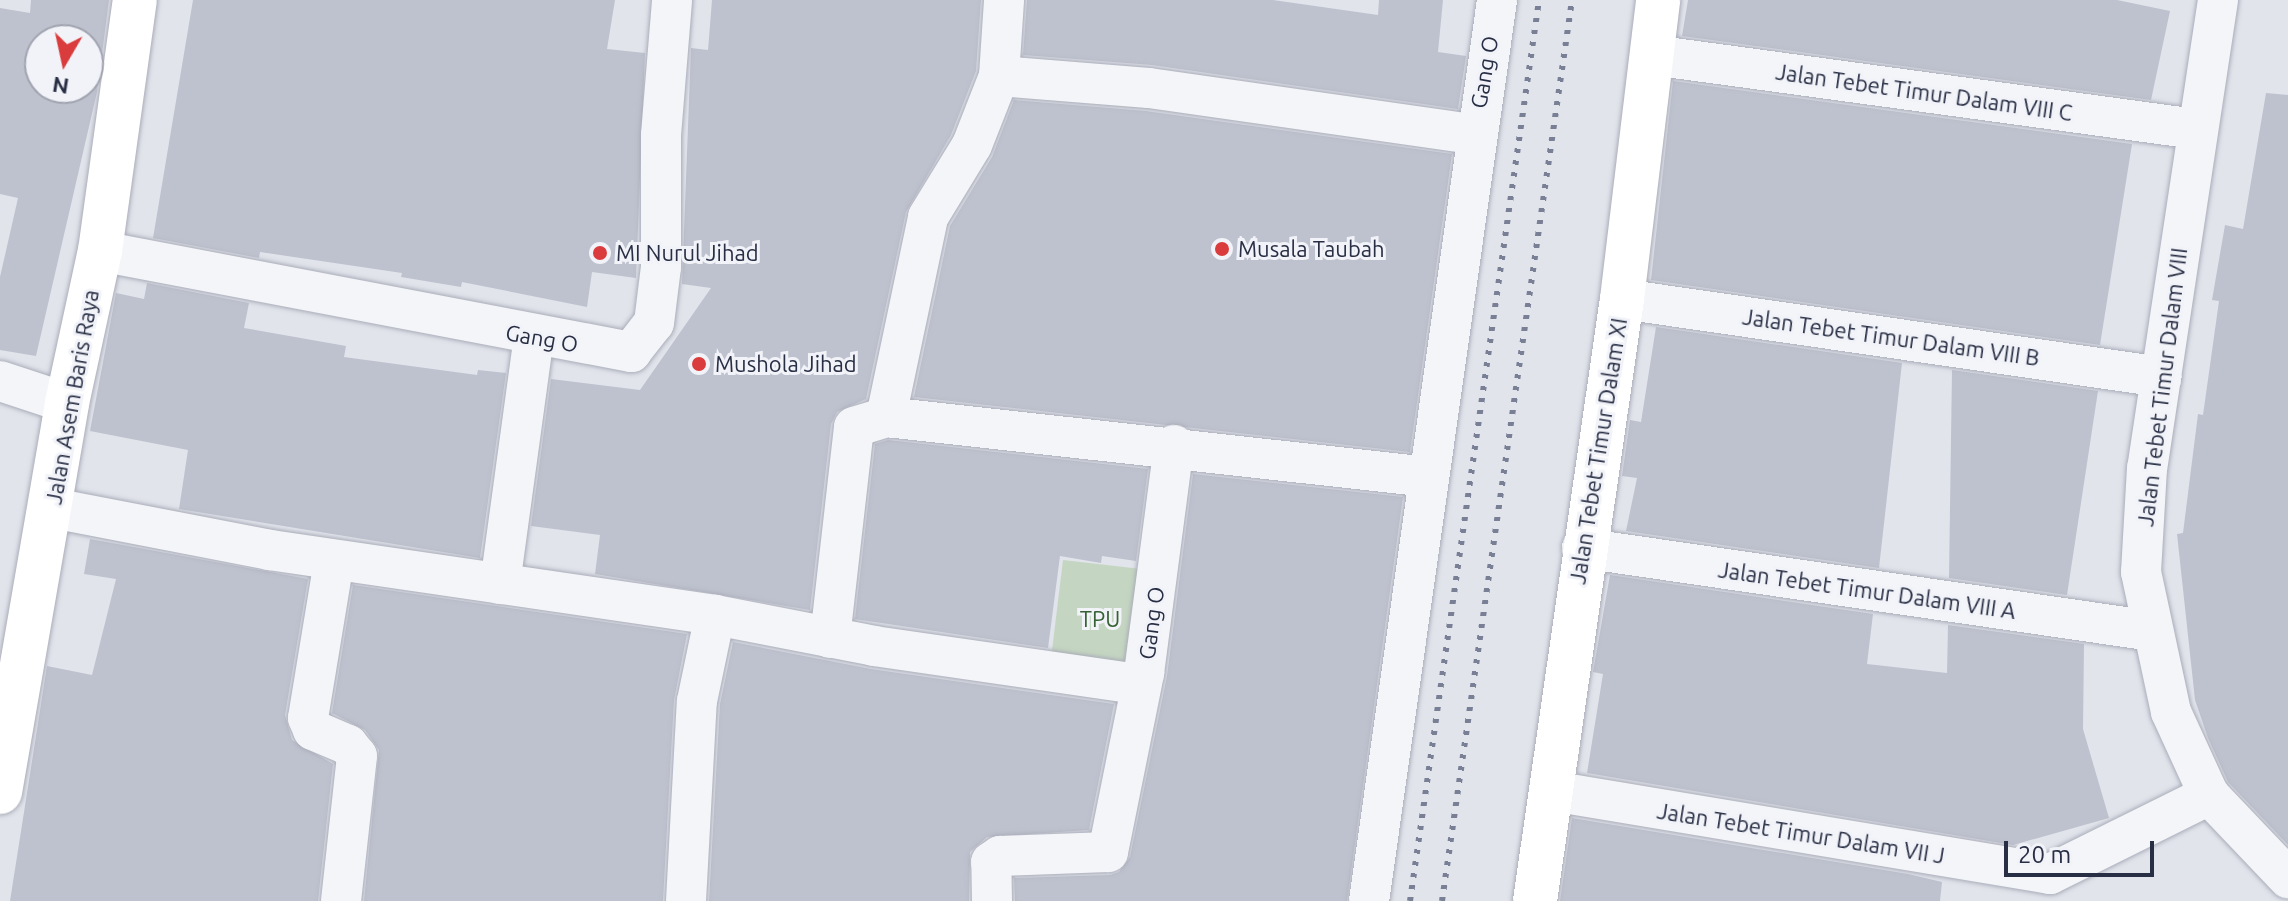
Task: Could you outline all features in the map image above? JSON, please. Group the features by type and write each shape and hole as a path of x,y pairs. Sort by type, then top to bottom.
{"street":[{"name":"Jalan Asem Baris Raya","path":"0,792 11,675 52,508 67,403 100,251 135,0"},
{"name":"Gang O","path":"100,251 534,336 631,352 654,323 661,267 661,135 672,0"},
{"path":"830,638 870,422 928,217 972,145 999,76 1004,0"},
{"name":"Gang O","path":"1369,901 1474,134 1497,0"},
{"name":"Jalan Tebet Timur Dalam XI","path":"1535,901 1582,548 1622,299 1658,0"},
{"name":"Jalan Tebet Timur Dalam VIII","path":"2218,0 2196,129 2147,468 2141,572 2171,712 2209,795 2288,878"},
{"name":"Jalan Tebet Timur Dalam VIII C","path":"1652,55 2196,129"},
{"path":"999,76 1149,88 1474,134"},
{"name":"Jalan Tebet Timur Dalam VIII B","path":"1622,299 2161,377"},
{"path":"500,584 534,336"},
{"path":"0,381 67,403"},
{"path":"870,422 1174,445 1429,477"},
{"name":"Gang O","path":"52,508 334,561 715,615 830,638 1131,683 1142,678 1174,445"},
{"name":"Jalan Tebet Timur Dalam VIII A","path":"1582,548 2152,631"},
{"path":"334,561 308,718 313,730 348,745 357,756 341,901"},
{"path":"686,901 697,701 715,615"},
{"path":"992,901 991,862 1000,856 1108,852 1142,678"},
{"name":"Jalan Tebet Timur Dalam VII J","path":"1552,791 2049,888"},
{"path":"2049,888 2209,795"}],"green space":[{"name":"TPU","path":"1063,560 1150,570 1138,677 1050,667"}],"building":[{"path":"31,0 109,0 104,38 104,24 24,24 24,104 94,104 36,356 0,350 0,277 18,198 0,194 0,8 30,13"},
{"path":"193,0 615,0 607,49 645,53 636,278 592,272 587,307 462,282 461,287 401,277 402,273 260,252 259,258 153,238"},
{"path":"712,0 981,0 976,71 951,135 906,212 866,399 837,412 831,424 810,610 595,574 600,535 531,526 551,379 640,390 711,288 682,284 691,48 708,50"},
{"path":"1027,0 1273,0 1378,15 1379,0 1443,0 1438,52 1466,56 1458,109 1152,65 1023,55"},
{"path":"1688,0 2117,0 2170,11 2151,100 1682,36"},
{"path":"1673,81 2132,144 2100,345 1651,280"},
{"path":"2266,93 2288,95 2288,845 2228,782 2208,738 2195,700 2177,534 2183,533 2198,414 2203,415 2219,301 2212,300 2225,225 2243,229"},
{"path":"1014,100 1146,111 1452,154 1410,452 914,397 950,226 992,157"},
{"path":"147,283 249,303 244,328 346,346 344,357 477,375 478,370 506,373 480,558 179,509 188,450 90,431 116,293 144,299"},
{"path":"1656,327 1902,363 1879,568 1626,531 1637,478 1622,476 1630,420 1641,422"},
{"path":"1952,370 2098,391 2067,595 1949,578"},
{"path":"888,440 1148,469 1136,561 1102,556 1101,563 1060,556 1048,648 855,619 875,444"},
{"path":"1193,474 1403,497 1347,901 1015,901 1014,878 1110,875 1119,872 1130,857 1167,676"},
{"path":"90,539 308,579 285,715 292,740 333,764 318,901 10,901 47,666 92,675 116,579 84,574"},
{"path":"1610,575 1873,614 1867,664 1947,673 1948,625 2084,644 2083,729 2109,818 2013,845 1587,773 1603,674 1593,672"},
{"path":"353,585 687,634 674,700 663,901 364,901 379,750 365,730 332,713"},
{"path":"733,642 871,669 1114,704 1089,830 987,837 970,852 969,901 709,901 720,704"},
{"path":"1572,818 1908,874 1942,882 1940,901 1560,901"}],"railway":[{"path":"1410,901 1539,0"},
{"path":"1442,901 1572,0"}],"place":[{"name":"Musala Taubah","path":"1222,249"},
{"name":"MI Nurul Jihad","path":"600,253"},
{"name":"Mushola Jihad","path":"699,364"}]}
